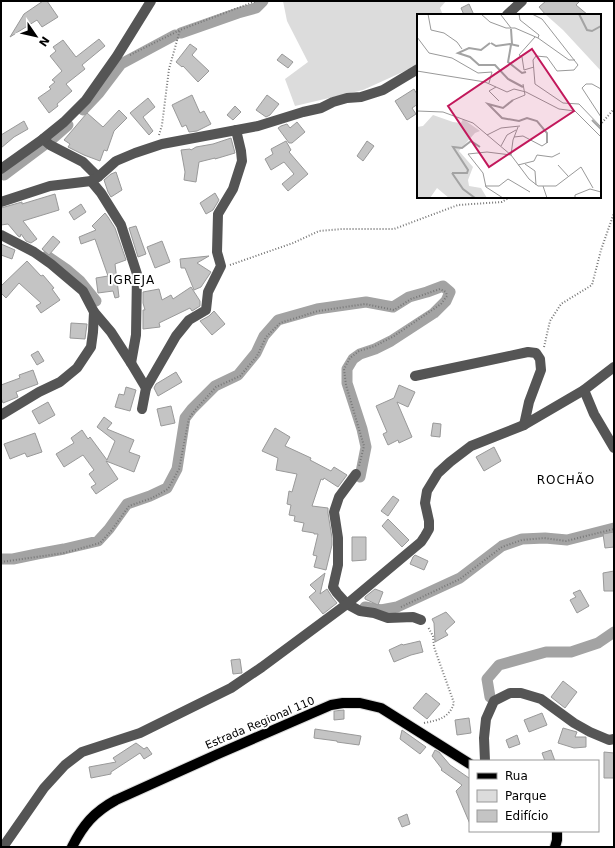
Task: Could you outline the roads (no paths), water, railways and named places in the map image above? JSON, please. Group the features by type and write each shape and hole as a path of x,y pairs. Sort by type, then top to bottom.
{"main road":[{"name":"Estrada Regional 110","path":"72,847 78,834 91,818 116,800 218,754 331,706 343,703 360,703 381,708 469,763"},
{"path":"555,847 557,832"}],"street":[{"path":"1,169 64,122 86,100 121,57 151,1"},
{"path":"508,14 522,1"},
{"path":"1,202 50,186 95,179 116,161 135,152 162,144 258,126 321,108 333,102 347,98 361,97 383,90 417,70"},
{"path":"142,409 146,388 176,336 189,320 206,310 208,292 221,266 217,252 218,214 233,189 242,161 236,130"},
{"path":"43,138 50,145 84,162 121,225 137,274 136,335 131,363"},
{"path":"1,235 34,252 83,291 94,312 111,332 146,388"},
{"path":"1,415 39,392 60,382 77,368 91,347 94,312"},
{"path":"415,376 528,352 536,353 540,359 541,370 529,402 524,424"},
{"path":"3,847 44,788 65,764 82,752 140,733 231,688 262,667 347,604 421,542 429,529 429,521 425,503 427,491 438,473 450,462 471,446 524,424 584,390 614,367"},
{"path":"584,390 594,414 614,448"},
{"path":"356,474 339,497 334,512 338,538 338,565 333,587 347,604 360,610 388,618 413,618 421,620"},
{"path":"485,760 484,738 486,719 494,701 510,693 521,693 541,699 574,723 590,732 609,740 614,739"}],"waterway":[{"path":"181,33 256,8 263,1"},
{"path":"83,110 99,93 121,64 175,35"},
{"path":"52,139 68,125"},
{"path":"4,175 44,145"},
{"path":"47,256 80,281 96,301"},
{"path":"1,559 13,559 98,541 109,529 127,504 167,488 177,469 185,418 215,386 238,375 256,353 264,336 278,320 317,309 366,302 393,307 409,297 443,286 450,292 446,301 434,313 391,341 360,354 353,359 347,369 347,383 362,429 366,447 360,477"},
{"path":"365,607 381,610 397,607 460,578 502,546 522,539 545,538 567,540 614,528"},
{"path":"490,697 487,679 499,665 546,652 571,652 598,643 614,632"}],"district":[{"name":"IGREJA","path":"132,280"},
{"name":"ROCHÃO","path":"566,480"}]}
